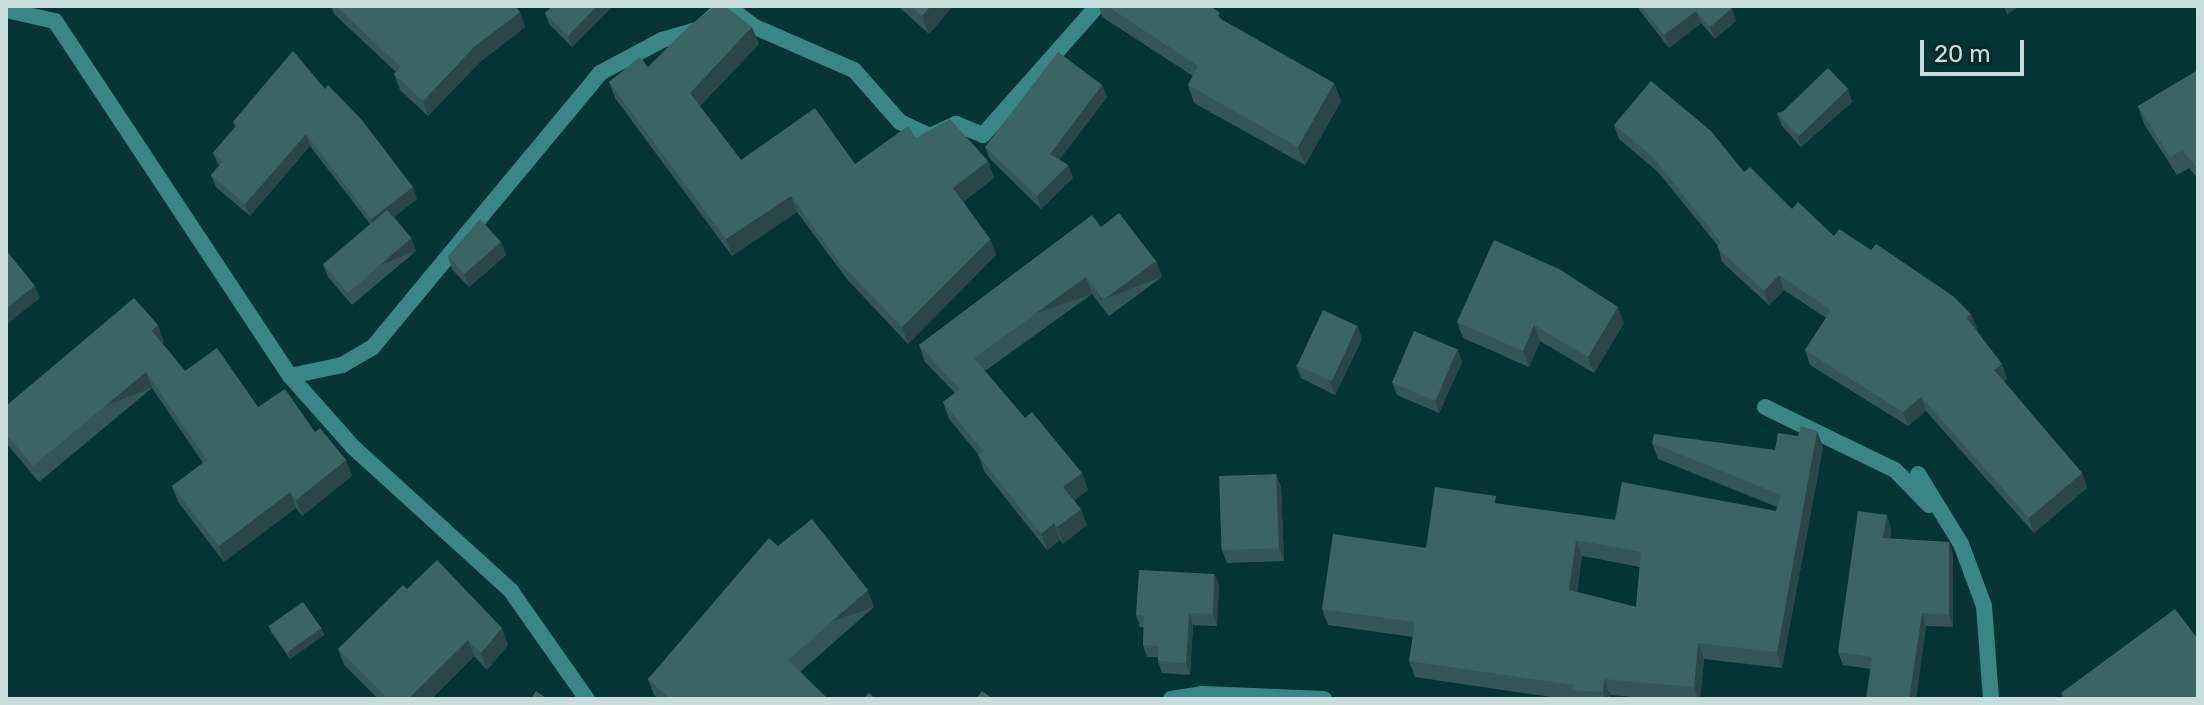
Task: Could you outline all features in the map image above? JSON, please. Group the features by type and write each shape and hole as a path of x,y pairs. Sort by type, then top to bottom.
{"street":[{"path":"290,376 342,365 372,348 600,73 662,40 698,30 726,6 755,27 854,70 900,122 930,136 956,124 983,135 1097,6"},
{"path":"6,10 55,21 290,376 353,447 511,591 587,699"},
{"path":"1765,407 1895,470 1948,523"},
{"path":"1918,474 1948,523 1984,606 1991,699"},
{"path":"1171,699 1202,694 1324,699"}],"building":[{"path":"336,6 515,6 520,12 474,47 423,101 394,74 401,67"},
{"path":"553,6 597,6 568,36 545,13"},
{"path":"716,6 725,6 752,27 690,93 741,160 815,108 855,164 908,126 916,138 950,119 988,161 953,188 990,239 902,327 839,262 791,196 726,239 609,82 640,57 648,67 689,26"},
{"path":"911,6 931,6 922,16"},
{"path":"1107,6 1210,6 1220,13 1217,17 1334,83 1298,147 1188,85 1198,66"},
{"path":"1641,6 1732,8 1710,27 1696,11 1664,35"},
{"path":"293,51 325,89 328,85 361,119 413,187 371,219 306,134 245,204 211,175 223,161 213,153 237,125 233,122"},
{"path":"1058,52 1102,85 1050,154 1068,165 1037,196 985,147"},
{"path":"1828,68 1848,89 1799,136 1779,115"},
{"path":"2198,70 2198,169 2182,150 2170,157 2138,106"},
{"path":"1651,81 1711,131 1744,172 1750,167 1792,209 1798,202 1834,236 1839,229 1871,250 1876,244 1953,296 1971,314 1967,318 2002,364 1994,370 2082,473 2029,518 1921,397 1903,412 1805,350 1831,310 1779,275 1764,291 1717,247 1721,243 1653,157 1614,125"},
{"path":"387,210 411,238 348,293 324,265"},
{"path":"1119,213 1156,261 1103,300 1086,277 974,358 1025,418 1032,412 1082,473 1063,487 1081,509 1057,527 1054,523 1041,534 978,455 983,451 943,402 960,389 919,345 1092,215 1101,227"},
{"path":"480,219 501,242 464,274 448,256"},
{"path":"1494,240 1559,269 1618,307 1588,357 1534,325 1523,351 1457,322"},
{"path":"6,250 35,286 6,309"},
{"path":"134,298 158,325 152,331 185,371 217,348 258,407 285,389 315,432 320,428 346,460 296,500 290,492 219,546 172,486 207,460 146,372 33,466 6,434 6,406"},
{"path":"1323,310 1357,326 1332,381 1297,365"},
{"path":"1414,331 1457,349 1435,401 1392,383"},
{"path":"1801,426 1817,431 1777,652 1698,643 1694,687 1604,679 1603,692 1572,690 1573,685 1409,661 1415,622 1322,609 1333,534 1426,548 1435,487 1496,496 1495,503 1615,520 1622,482 1776,511 1781,495 1652,443 1654,434 1775,450 1778,433 1798,436","holes":["1576,540 1641,552 1636,607 1569,590"]},
{"path":"1276,474 1279,548 1222,550 1219,476"},
{"path":"1858,511 1887,515 1883,538 1949,542 1949,615 1922,613 1909,699 1866,699 1872,657 1838,652"},
{"path":"812,519 868,590 788,660 828,699 670,699 648,679 769,538 778,546"},
{"path":"437,560 502,628 481,653 468,640 408,699 388,699 338,649 403,585 407,589"},
{"path":"1139,570 1214,574 1213,614 1189,613 1186,663 1158,661 1159,646 1143,645 1144,616 1136,615"},
{"path":"303,602 321,628 287,652 269,626"},
{"path":"2175,609 2198,639 2198,698 2065,699 2061,693"},
{"path":"536,691 548,699 531,699"},
{"path":"982,691 993,699 976,699"}]}
